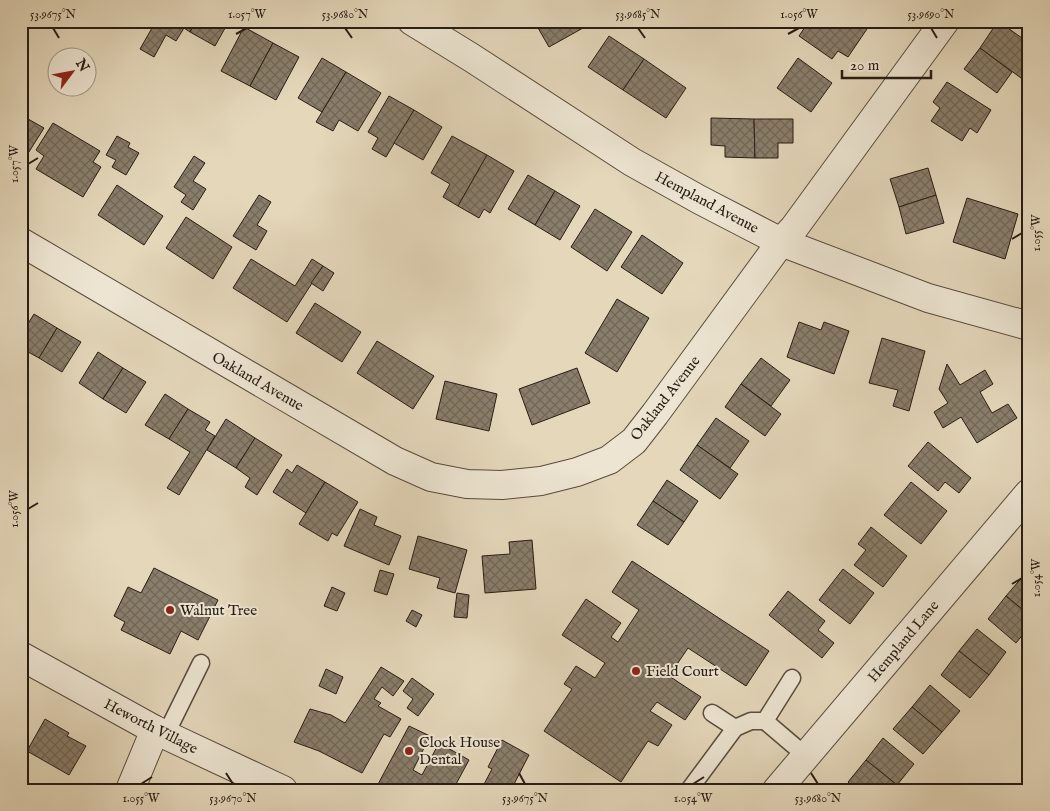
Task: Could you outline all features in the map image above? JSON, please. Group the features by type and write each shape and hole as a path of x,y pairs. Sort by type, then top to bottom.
{"street":[{"name":"Oakland Avenue","path":"21,242 395,461 431,477 467,484 502,485 541,481 577,472 609,460 634,441 781,242 794,228 945,21"},
{"name":"Hempland Avenue","path":"420,23 632,162 781,242 928,298 1029,326"},
{"name":"Hempland Lane","path":"777,790 1029,493"},
{"name":"Heworth Village","path":"21,656 160,732 283,790"},
{"path":"130,790 160,732"}],"lane":[{"path":"160,732 201,663"},
{"path":"766,721 792,678"},
{"path":"712,713 735,728"},
{"path":"689,790 735,728 751,721 766,721 806,756"}],"building":[{"path":"156,21 196,21 190,32 184,28 176,41 166,35 154,57 140,49"},
{"path":"196,21 229,21 215,46 190,32"},
{"path":"534,21 579,21 583,28 549,47"},
{"path":"809,21 868,21 871,23 848,57 838,51 832,59 799,36"},
{"path":"998,21 1029,43 1029,68 1021,78 980,48"},
{"path":"1012,21 1029,21 1029,33"},
{"path":"244,27 273,43 250,86 221,71"},
{"path":"609,36 644,59 623,90 588,67"},
{"path":"273,43 299,57 276,100 250,86"},
{"path":"980,48 1012,72 997,93 964,69"},
{"path":"322,58 346,72 322,112 298,98"},
{"path":"798,58 832,83 811,112 777,88"},
{"path":"644,59 686,88 666,118 623,90"},
{"path":"346,72 381,93 358,131 339,120 333,131 316,122"},
{"path":"947,82 991,110 977,133 970,128 962,141 931,121 940,108 933,102"},
{"path":"389,96 414,110 386,157 372,149 378,138 368,132"},
{"path":"414,110 442,127 423,160 394,143"},
{"path":"21,115 44,128 27,155 21,154"},
{"path":"711,118 754,119 755,158 725,157 725,146 711,145"},
{"path":"754,119 793,119 793,143 778,143 778,158 755,158"},
{"path":"53,123 100,151 93,162 101,167 83,197 36,169 44,156 36,150"},
{"path":"117,136 130,143 128,147 139,153 126,175 112,167 116,160 106,155"},
{"path":"452,136 487,155 458,206 443,197 450,184 431,173"},
{"path":"487,155 514,171 490,213 484,209 479,218 458,206"},
{"path":"194,156 205,163 193,181 206,189 193,210 181,202 186,195 174,187"},
{"path":"928,168 936,195 899,207 890,179"},
{"path":"528,175 555,191 535,225 508,209"},
{"path":"117,185 163,216 144,245 98,215"},
{"path":"555,191 580,206 560,240 535,225"},
{"path":"259,195 271,202 257,225 267,231 256,250 233,236"},
{"path":"936,195 944,223 906,234 899,207"},
{"path":"967,198 1018,214 1005,259 953,242"},
{"path":"595,209 632,232 607,271 571,247"},
{"path":"186,217 232,247 213,279 166,248"},
{"path":"642,235 683,263 662,294 621,267"},
{"path":"251,259 295,286 312,259 323,266 287,322 233,288"},
{"path":"323,266 334,273 323,291 311,283"},
{"path":"617,299 649,318 617,372 585,353"},
{"path":"315,303 361,332 342,362 296,333"},
{"path":"34,314 57,328 39,358 21,348 21,335"},
{"path":"799,322 821,330 824,322 849,331 834,374 787,357"},
{"path":"57,328 81,342 62,372 39,358"},
{"path":"882,338 925,351 909,411 893,406 898,390 869,383"},
{"path":"377,341 434,376 413,409 357,373"},
{"path":"98,352 123,368 103,399 79,383"},
{"path":"761,358 790,380 771,406 741,384"},
{"path":"947,364 960,385 985,370 993,384 980,392 992,413 1008,404 1017,418 977,443 961,417 943,428 934,412 948,403 939,389"},
{"path":"123,368 146,382 126,413 103,399"},
{"path":"577,368 590,403 532,425 519,389"},
{"path":"445,381 497,394 489,431 436,419"},
{"path":"741,384 781,414 765,436 725,407"},
{"path":"165,394 188,409 169,439 145,425"},
{"path":"188,409 210,422 205,430 215,436 179,495 167,488 190,452 169,439"},
{"path":"716,418 749,441 730,468 697,445"},
{"path":"226,419 255,438 236,468 207,450"},
{"path":"255,438 282,455 257,495 245,487 250,478 236,468"},
{"path":"928,442 971,478 959,493 945,482 938,491 908,466"},
{"path":"697,445 738,474 720,499 680,470"},
{"path":"297,465 325,482 306,513 273,492 287,469 292,473"},
{"path":"667,480 698,501 684,522 653,501"},
{"path":"325,482 358,502 337,536 332,533 328,541 299,524"},
{"path":"911,482 947,511 921,544 884,515"},
{"path":"653,501 684,522 668,545 637,525"},
{"path":"360,509 377,517 374,525 401,536 389,565 344,546"},
{"path":"871,527 907,556 883,587 854,565 866,550 858,544"},
{"path":"418,536 467,550 455,593 437,588 440,578 409,569"},
{"path":"532,540 536,589 485,593 482,556 510,554 509,542"},
{"name":"Field Court","path":"632,561 769,651 746,686 688,648 669,676 701,697 685,720 657,702 650,711 672,725 658,746 648,741 621,782 544,731 572,689 564,684 576,666 595,678 605,663 562,635 586,599 621,623 611,637 618,642 639,610 612,592"},
{"path":"154,568 218,600 198,640 181,631 170,654 121,630 125,622 114,616 128,587 141,593"},
{"path":"843,569 874,593 850,624 819,600"},
{"path":"380,570 394,574 387,595 374,591"},
{"path":"1024,575 1029,579 1029,615 1006,596"},
{"path":"332,587 345,593 337,611 324,606"},
{"path":"788,591 825,621 818,630 834,643 822,658 769,615"},
{"path":"457,593 469,595 467,618 454,617"},
{"path":"1006,596 1029,615 1029,627 1016,643 988,619"},
{"path":"412,610 422,615 416,627 406,621"},
{"path":"977,629 1006,652 989,675 959,651"},
{"path":"959,651 989,675 970,698 941,675"},
{"path":"381,667 404,681 393,696 382,687 374,699 381,703 378,706 401,719 390,737 384,734 362,773 319,751 294,742 310,709 331,715 345,723"},
{"path":"326,669 343,677 336,694 319,686"},
{"path":"412,678 434,694 418,716 407,708 413,699 403,691"},
{"path":"930,685 960,711 942,732 912,707"},
{"path":"912,707 942,732 923,754 893,729"},
{"path":"45,719 69,733 67,736 86,746 69,775 27,751"},
{"name":"Clock House Dental","path":"409,726 430,736 413,770 422,775 439,743 469,760 455,786 461,790 379,790 376,788"},
{"path":"883,738 914,764 897,785 866,760"},
{"name":"Clock House Dental","path":"502,740 529,755 511,790 481,790 492,769 488,767"},
{"path":"866,760 897,785 893,790 857,790 848,782"},
{"path":"23,782 42,790 21,790"}],"place":[{"name":"Walnut Tree","path":"170,610"},
{"name":"Field Court","path":"636,671"},
{"name":"Clock House Dental","path":"409,751"}]}
